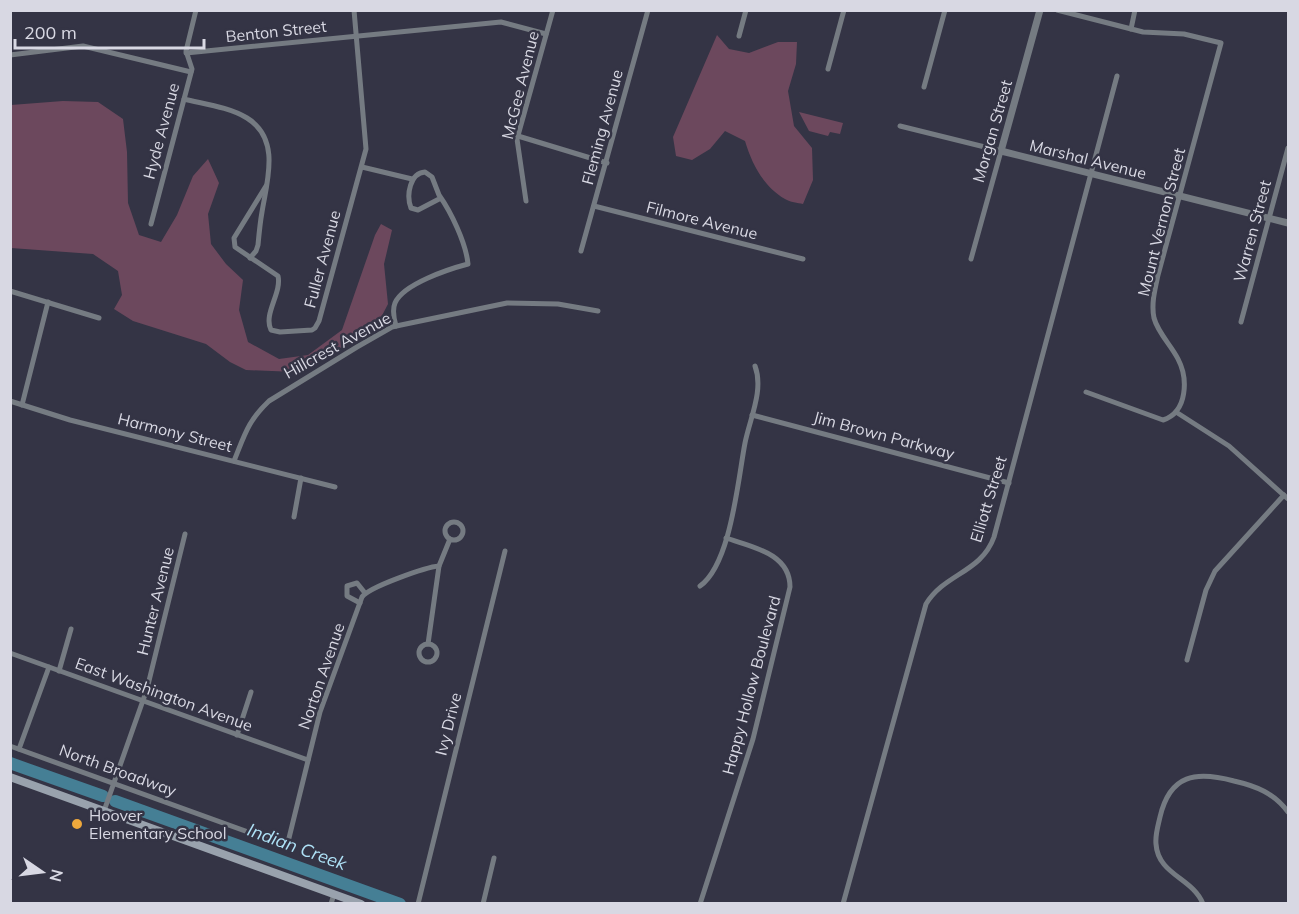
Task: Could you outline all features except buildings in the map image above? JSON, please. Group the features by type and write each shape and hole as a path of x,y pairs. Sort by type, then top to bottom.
{"main road":[{"path":"10,777 360,903"}],"street":[{"name":"Hyde Avenue","path":"151,224 191,72 186,53 196,10"},
{"name":"Fuller Avenue","path":"266,186 234,238 235,247 275,273 279,279 269,322 271,330 280,332 315,328 362,167 367,142 354,10"},
{"name":"McGee Avenue","path":"526,201 518,136 553,10"},
{"name":"Fleming Avenue","path":"581,250 648,10"},
{"path":"739,36 746,10"},
{"path":"828,69 844,10"},
{"path":"924,87 945,10"},
{"name":"Morgan Street","path":"971,259 1040,10"},
{"path":"1057,10 1131,29 1135,10"},
{"name":"Benton Street","path":"186,53 501,22 546,34"},
{"name":"Mount Vernon Street","path":"1131,29 1151,33 1184,34 1221,43 1158,275 1153,307 1155,322 1174,350 1182,371 1182,400 1176,412"},
{"path":"10,55 82,46 191,72"},
{"name":"Elliott Street","path":"843,903 926,604 941,585 975,565 987,552 994,537 1090,173 1118,76"},
{"path":"184,99 232,111 255,124 264,136 270,161 258,245 250,258"},
{"name":"Marshal Avenue","path":"900,126 1288,223"},
{"path":"518,136 607,163"},
{"name":"Warren Street","path":"1241,322 1288,148"},
{"path":"362,167 412,179"},
{"path":"396,326 394,303 402,294 434,276 468,264 448,208 429,173 418,173 412,179 409,200 411,208 418,210 441,198"},
{"name":"Filmore Avenue","path":"594,206 803,259"},
{"path":"10,291 99,318"},
{"path":"22,405 48,302"},
{"name":"Hillcrest Avenue","path":"234,461 254,415 269,401 396,326 507,303 558,304 598,311"},
{"path":"700,586 712,574 732,519 759,382 755,366"},
{"path":"1086,392 1163,420 1176,412 1229,446 1286,497 1215,571 1206,590 1187,660"},
{"name":"Harmony Street","path":"10,401 70,420 335,487"},
{"name":"Jim Brown Parkway","path":"752,415 1009,483"},
{"path":"294,517 301,478"},
{"name":"Hunter Avenue","path":"104,811 143,701 185,534"},
{"path":"428,644 439,566 450,538"},
{"name":"Happy Hollow Boulevard","path":"700,903 753,739 790,587 788,573 781,561 726,538"},
{"name":"Ivy Drive","path":"418,903 505,551"},
{"path":"360,603 349,599 346,589 350,584 357,583 365,592 429,566 439,566"},
{"name":"Norton Avenue","path":"284,845 289,838 320,712 365,592"},
{"path":"59,671 71,628"},
{"name":"East Washington Avenue","path":"10,653 308,760"},
{"path":"18,749 49,667"},
{"path":"237,735 251,692"},
{"name":"North Broadway","path":"10,746 284,845"},
{"path":"1203,903 1194,888 1168,870 1158,854 1156,834 1159,818 1164,802 1173,787 1193,776 1217,777 1261,788 1277,799 1288,812"},
{"path":"483,903 494,858"},
{"path":"331,903 334,894"}],"shaded area":[{"path":"717,35 729,49 749,53 778,42 797,42 796,64 788,91 794,126 812,148 813,180 803,204 787,200 770,188 755,166 745,141 725,131 710,149 692,160 676,156 673,137"},
{"path":"63,101 98,102 123,119 127,152 128,203 139,235 161,242 177,215 193,176 208,159 219,183 208,214 211,244 226,264 243,280 239,310 248,342 279,359 308,355 342,330 375,235 381,224 392,230 384,264 388,304 374,331 296,372 246,370 230,362 206,344 133,321 114,309 122,295 118,271 93,254 11,248 11,105"},
{"path":"799,112 843,123 840,134 830,132 828,136 809,131"}],"waterway":[{"name":"Indian Creek","path":"10,763 103,796"},
{"name":"Indian Creek","path":"115,801 400,904"}],"place":[{"name":"Hoover Elementary School","path":"77,824"}]}
